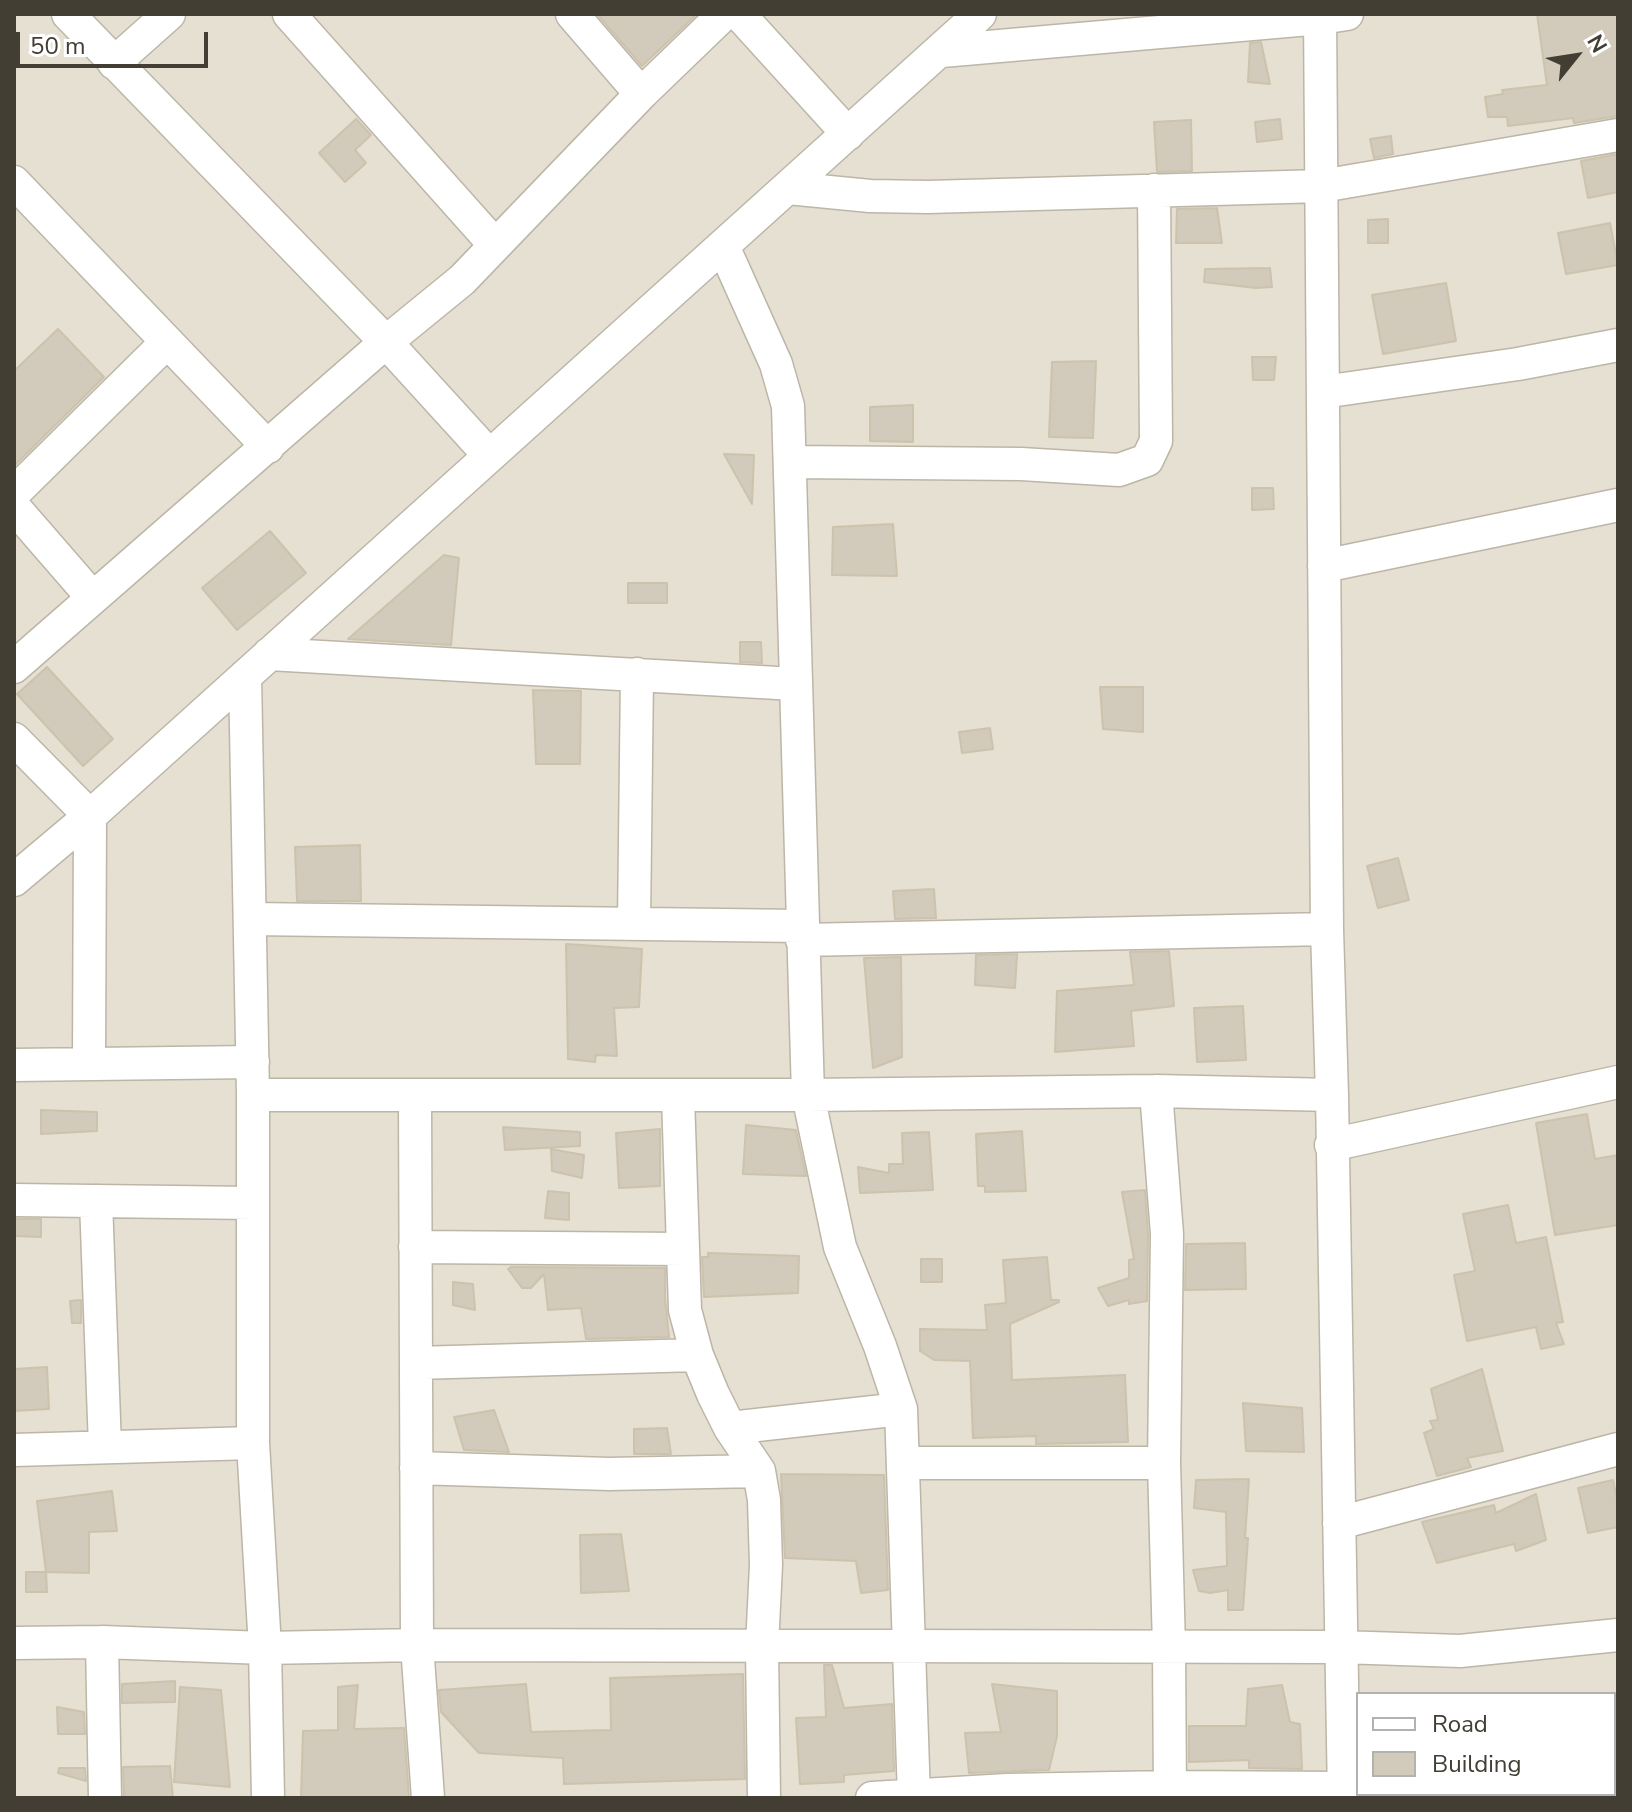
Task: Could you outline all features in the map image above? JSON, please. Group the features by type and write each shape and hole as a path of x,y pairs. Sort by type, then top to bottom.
{"street":[{"path":"68,14 386,342 489,455"},
{"path":"114,63 169,14"},
{"path":"289,14 495,245"},
{"path":"572,14 641,94"},
{"path":"14,667 386,342 442,298 641,94 724,14"},
{"path":"739,14 848,134"},
{"path":"14,880 90,816 980,14"},
{"path":"872,1798 1169,1792 1343,1793 1327,929 1324,566 1322,186 1329,15 942,51"},
{"path":"788,188 870,196 928,197 1322,186 1618,135"},
{"path":"14,182 268,447"},
{"path":"790,462 1021,464 1119,470 1147,460 1156,441 1154,190"},
{"path":"723,246 776,364 788,406 808,1095 840,1247 880,1346 901,1409 914,1796"},
{"path":"14,493 167,342"},
{"path":"1323,392 1518,364 1618,345"},
{"path":"1324,566 1618,505"},
{"path":"14,507 93,598"},
{"path":"269,654 795,684"},
{"path":"634,924 637,674"},
{"path":"245,676 253,1062 253,1443 265,1648 268,1798"},
{"path":"14,739 90,816 89,1064"},
{"path":"250,919 634,924 802,933 1327,929"},
{"path":"14,1065 253,1062"},
{"path":"1331,1145 1618,1082"},
{"path":"253,1095 678,1096 1156,1091 1332,1095"},
{"path":"1156,1091 1167,1234 1164,1463 1169,1792"},
{"path":"415,1096 417,1645 428,1798"},
{"path":"678,1096 685,1310 697,1355 730,1428 759,1471 766,1536 762,1646 764,1798"},
{"path":"14,1200 253,1203"},
{"path":"96,1201 105,1447"},
{"path":"415,1247 683,1249"},
{"path":"416,1363 697,1355"},
{"path":"730,1428 901,1409"},
{"path":"14,1450 253,1443"},
{"path":"1339,1523 1618,1449"},
{"path":"903,1463 1164,1463"},
{"path":"416,1468 609,1474 759,1471"},
{"path":"14,1643 102,1642 265,1648 417,1645 1341,1647 1460,1651 1618,1635"},
{"path":"102,1642 105,1798"}],"shaded area":[{"path":"14,14 1618,14 1618,1798 14,1798"}],"building":[{"path":"597,14 697,14 642,66"},
{"path":"1537,14 1618,14 1618,116 1574,123 1573,118 1508,126 1507,117 1488,117 1485,97 1503,94 1502,90 1547,85"},
{"path":"1261,42 1270,84 1248,82 1250,43"},
{"path":"356,119 371,135 355,150 366,163 345,182 319,153"},
{"path":"1280,119 1282,139 1257,142 1255,122"},
{"path":"1191,120 1192,171 1157,172 1154,122"},
{"path":"1391,136 1393,154 1374,158 1370,139"},
{"path":"1618,154 1618,192 1588,198 1581,161"},
{"path":"1217,208 1222,243 1176,243 1177,209"},
{"path":"1388,219 1388,243 1368,243 1368,220"},
{"path":"1610,223 1618,265 1566,274 1558,233"},
{"path":"1270,268 1272,287 1204,282 1205,269"},
{"path":"1446,283 1456,341 1383,354 1372,295"},
{"path":"58,329 104,377 14,466 14,371"},
{"path":"1252,357 1276,357 1274,380 1253,380"},
{"path":"1096,361 1093,438 1049,437 1052,362"},
{"path":"913,405 913,442 870,441 870,407"},
{"path":"724,454 754,455 752,504"},
{"path":"1252,488 1273,488 1274,509 1252,510"},
{"path":"893,524 897,576 832,575 833,527"},
{"path":"270,531 306,573 237,630 202,588"},
{"path":"444,555 459,558 451,645 348,639"},
{"path":"628,583 667,583 667,603 628,603"},
{"path":"740,642 761,642 762,663 740,662"},
{"path":"47,667 113,739 83,766 17,694"},
{"path":"1100,687 1143,687 1143,732 1103,729"},
{"path":"533,690 581,691 580,764 536,764"},
{"path":"990,728 993,749 962,753 959,732"},
{"path":"360,845 361,901 297,901 295,847"},
{"path":"1398,858 1409,900 1378,908 1367,866"},
{"path":"934,889 936,918 895,919 893,891"},
{"path":"566,944 642,949 639,1007 614,1008 617,1056 596,1055 595,1062 568,1059"},
{"path":"1169,951 1174,1006 1131,1011 1134,1046 1055,1052 1057,991 1134,985 1130,952"},
{"path":"1017,954 1015,988 975,985 976,955"},
{"path":"901,957 902,1057 873,1068 864,958"},
{"path":"1243,1006 1246,1060 1197,1062 1194,1008"},
{"path":"41,1110 97,1112 97,1131 41,1134"},
{"path":"1587,1114 1595,1159 1618,1155 1618,1225 1555,1235 1536,1123"},
{"path":"746,1125 796,1130 806,1176 743,1174"},
{"path":"503,1127 580,1132 580,1146 505,1150"},
{"path":"660,1129 660,1186 619,1188 616,1133"},
{"path":"1022,1131 1026,1191 985,1192 985,1186 978,1186 976,1134"},
{"path":"929,1132 933,1190 860,1193 858,1167 889,1173 889,1164 903,1164 902,1133"},
{"path":"551,1149 584,1155 582,1178 552,1171"},
{"path":"1145,1190 1147,1301 1129,1304 1129,1300 1108,1306 1098,1288 1129,1278 1129,1260 1134,1259 1122,1192"},
{"path":"548,1191 569,1193 569,1220 545,1218"},
{"path":"1508,1205 1516,1243 1546,1237 1563,1322 1556,1323 1564,1344 1541,1349 1536,1327 1467,1341 1454,1275 1475,1271 1463,1214"},
{"path":"14,1219 41,1219 41,1237 14,1236"},
{"path":"1245,1243 1246,1289 1185,1290 1186,1244"},
{"path":"708,1253 799,1256 798,1293 704,1297 702,1257 708,1257"},
{"path":"1047,1257 1051,1300 1059,1302 1010,1324 1012,1380 1125,1375 1128,1442 1036,1444 1036,1436 973,1438 970,1361 934,1360 920,1351 920,1329 987,1330 985,1305 1006,1303 1003,1260"},
{"path":"921,1259 942,1259 942,1282 921,1282"},
{"path":"665,1268 669,1337 586,1339 581,1308 548,1310 544,1274 531,1288 522,1288 508,1269"},
{"path":"453,1282 473,1284 475,1310 453,1305"},
{"path":"81,1300 81,1323 72,1323 70,1301"},
{"path":"47,1367 49,1409 14,1411 14,1369"},
{"path":"1482,1369 1503,1451 1467,1458 1471,1467 1437,1476 1424,1433 1434,1429 1430,1421 1438,1420 1431,1389"},
{"path":"1243,1403 1302,1408 1304,1452 1246,1451"},
{"path":"494,1410 509,1452 464,1450 454,1417"},
{"path":"667,1428 671,1454 634,1454 634,1429"},
{"path":"781,1474 884,1475 888,1590 861,1593 856,1561 785,1558"},
{"path":"1249,1479 1243,1610 1228,1610 1228,1590 1199,1591 1193,1570 1227,1566 1226,1512 1194,1508 1196,1480"},
{"path":"1613,1480 1618,1504 1618,1527 1588,1533 1578,1488"},
{"path":"112,1491 117,1531 89,1532 89,1573 46,1572 37,1501"},
{"path":"1536,1494 1546,1540 1516,1551 1514,1544 1437,1563 1422,1522 1494,1505 1496,1513"},
{"path":"621,1534 629,1591 581,1593 580,1535"},
{"path":"26,1572 46,1572 47,1592 26,1592"},
{"path":"824,1665 832,1665 844,1708 892,1704 894,1771 844,1775 844,1782 800,1784 796,1718 826,1717"},
{"path":"743,1674 745,1779 564,1784 563,1758 479,1753 441,1712 439,1690 526,1684 531,1732 611,1730 610,1678"},
{"path":"175,1681 175,1702 122,1703 122,1684"},
{"path":"992,1684 1057,1691 1057,1736 1049,1770 969,1773 965,1733 1001,1732"},
{"path":"358,1685 354,1729 404,1728 409,1798 301,1798 303,1731 338,1730 338,1687"},
{"path":"1282,1685 1290,1722 1300,1724 1302,1769 1249,1768 1249,1760 1189,1762 1189,1726 1246,1726 1248,1689"},
{"path":"180,1687 221,1690 230,1787 174,1782"},
{"path":"57,1707 84,1712 85,1734 58,1734"},
{"path":"170,1766 173,1798 124,1798 123,1767"},
{"path":"59,1768 85,1768 86,1781 58,1773"}]}
